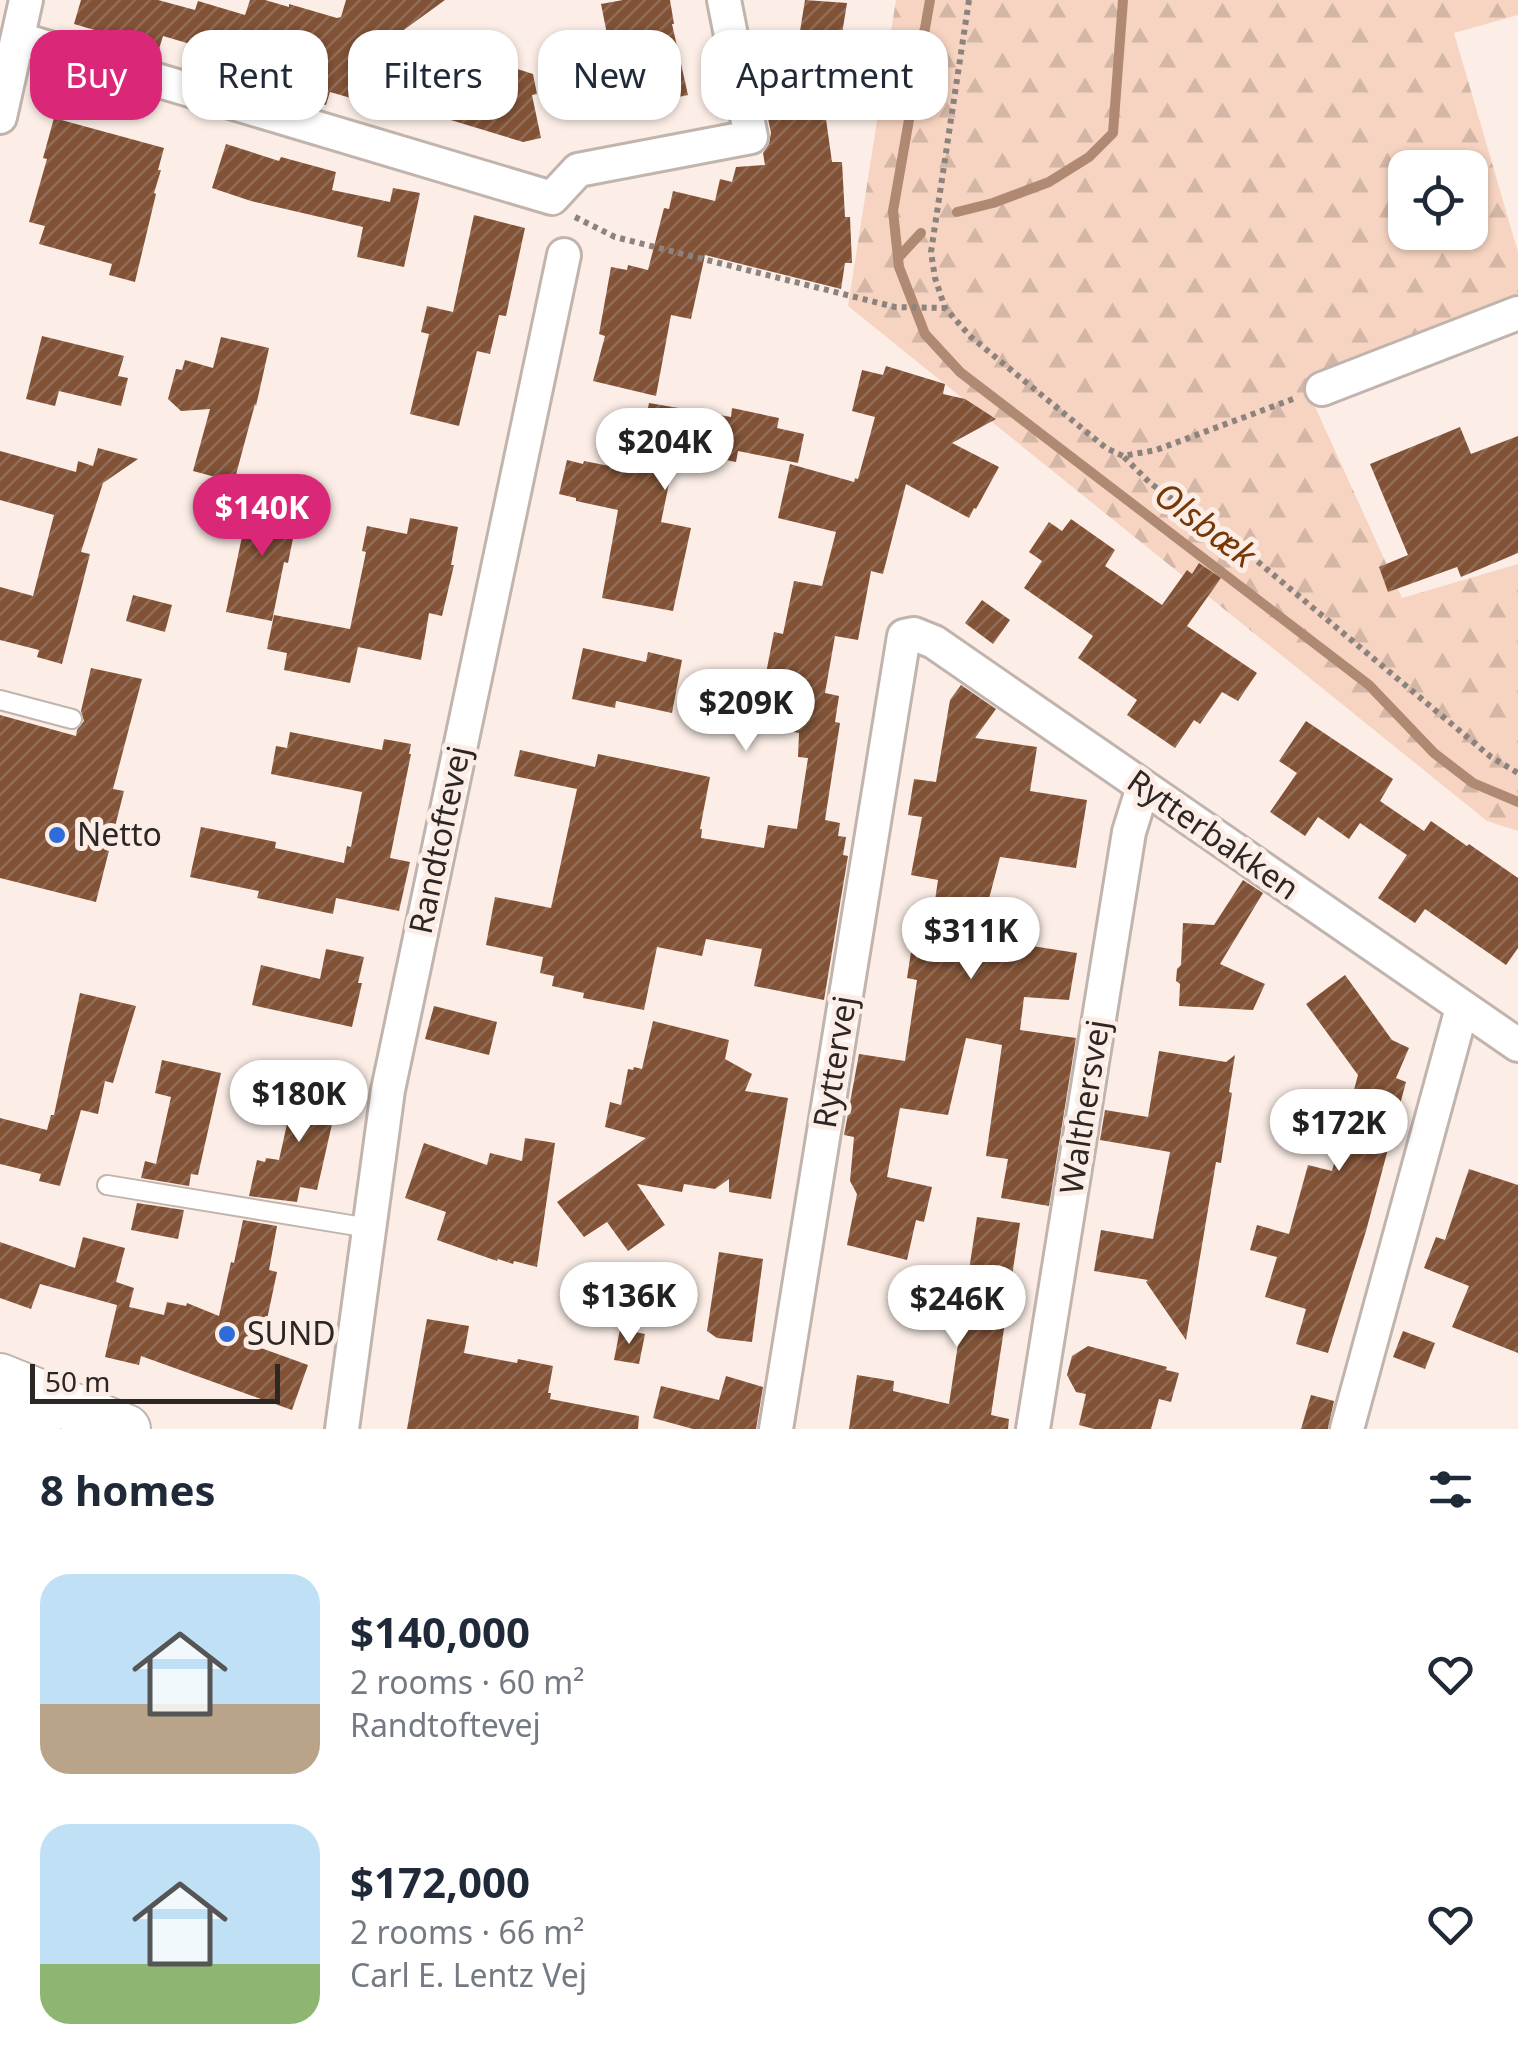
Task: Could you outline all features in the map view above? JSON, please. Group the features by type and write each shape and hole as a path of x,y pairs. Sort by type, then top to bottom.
{"main road":[{"path":"0,1378 126,1429"},
{"path":"0,1419 36,1429"}],"street":[{"path":"0,117 26,0"},
{"path":"19,40 552,198 578,170 751,137 724,0"},
{"name":"Randtoftevej","path":"342,1429 388,1090 564,254"},
{"path":"1322,388 1518,313"},
{"name":"Rytterbakken","path":"904,636 914,634 934,642 1518,1045"},
{"name":"Ryttervej","path":"776,1429 904,636"},
{"name":"Walthersvej","path":"1033,1429 1129,832 1143,787"},
{"path":"1346,1429 1462,1008"}],"lane":[{"path":"0,700 72,718"},
{"path":"107,1184 369,1228"}],"path":[{"path":"969,0 931,252 945,308 971,337 1106,448 1123,456 1150,483 1258,561 1492,758 1518,773"},
{"path":"552,198 568,214 615,237 895,306 945,308"},
{"path":"1123,456 1156,450 1322,388"}],"green space":[{"path":"896,0 1518,0 1518,15 1454,33 1518,252 1518,298 1307,389 1402,598 1518,564 1518,831 1487,821 848,306 877,120 948,120 948,30 891,30"}],"building":[{"path":"81,0 158,0 195,10 198,1 245,15 250,0 265,0 337,18 341,17 346,0 445,0 404,30 348,30 348,97 330,92 328,98 328,30 182,30 182,42 163,36 162,39 162,30 94,30 74,24"},
{"path":"670,0 673,30 606,30 601,4"},
{"path":"805,0 847,3 843,30 800,30"},
{"path":"681,64 688,95 681,96"},
{"path":"518,69 533,74 537,94 532,95 541,138 523,142 451,120 518,120"},
{"path":"53,120 164,148 135,282 109,275 112,264 39,244 45,226 29,222 47,159 43,158"},
{"path":"768,120 826,120 832,162 842,162 845,217 850,217 852,263 845,263 841,289 705,255 691,319 671,315 656,396 593,381 605,336 599,334 611,267 627,270 628,265 648,270 664,208 669,209 673,191 715,201 720,179 732,182 736,167 765,165 763,153 771,133"},
{"path":"226,144 279,161 281,157 336,172 332,190 390,202 393,188 420,193 404,267 357,257 363,227 212,188"},
{"path":"474,215 525,228 506,316 499,315 490,354 477,351 459,426 410,414 429,334 421,332 427,306 453,312"},
{"path":"42,336 124,356 118,376 128,378 121,406 59,391 55,406 26,399"},
{"path":"221,337 269,348 234,482 193,471 210,409 181,411 168,399 176,369 182,370 185,360 213,368"},
{"path":"886,366 945,384 943,394 965,399 996,419 952,443 999,467 969,518 906,484 883,574 871,571 858,640 835,636 825,693 839,696 835,722 840,723 825,820 840,823 838,836 846,837 843,855 848,856 824,1000 754,986 762,949 706,939 702,956 657,947 644,1010 583,998 584,993 552,986 554,976 540,973 543,957 486,945 495,897 551,908 577,789 514,776 520,750 595,767 598,754 710,777 701,838 764,848 768,825 797,829 808,758 798,757 799,733 788,731 794,694 763,689 774,632 783,634 794,581 822,586 836,532 778,518 790,464 854,482 858,479 875,417 852,411 862,370 883,375"},
{"path":"649,403 731,417 732,408 779,418 777,428 804,434 798,463 738,451 736,462 676,450 661,522 691,528 673,611 602,598 618,510 559,494 567,460 635,471"},
{"path":"1460,427 1471,454 1518,436 1518,553 1461,577 1457,567 1388,592 1379,567 1408,555 1370,464"},
{"path":"98,448 138,459 103,483 81,552 90,554 62,664 37,657 39,650 0,640 0,587 33,596 54,515 0,500 0,451 76,472 78,461 93,466"},
{"path":"250,499 299,509 272,621 226,612"},
{"path":"410,518 458,527 442,616 429,613 421,660 358,647 350,683 284,670 287,653 267,649 274,615 350,629 366,552 362,551 367,526 407,534"},
{"path":"1071,519 1115,550 1105,566 1162,605 1187,570 1192,574 1199,563 1221,578 1187,626 1257,673 1238,701 1222,692 1200,724 1194,720 1175,748 1127,715 1137,700 1078,658 1093,636 1024,588 1042,561 1029,552 1049,522 1062,531"},
{"path":"133,595 172,605 165,632 126,621"},
{"path":"982,600 1010,620 993,644 965,623"},
{"path":"583,648 646,662 648,652 682,660 672,713 616,701 615,708 572,699"},
{"name":"Netto","path":"91,668 142,679 113,789 124,791 96,902 0,878 0,715 76,736 84,721 81,711"},
{"path":"961,685 996,709 975,738 1037,747 1030,791 1087,800 1076,868 1000,857 982,925 988,926 986,939 1077,953 1069,1000 1024,997 1020,1030 1076,1038 1049,1206 1001,1198 1008,1159 986,1156 1002,1045 966,1038 948,1115 900,1108 887,1177 932,1187 924,1222 916,1220 907,1260 847,1245 857,1194 850,1181 854,1137 844,1135 859,1054 905,1061 917,980 907,978 913,939 929,941 938,880 911,875 922,817 908,815 914,779 936,782 950,700"},
{"path":"1306,721 1393,779 1380,801 1424,831 1431,821 1518,878 1518,948 1506,965 1425,909 1415,923 1378,898 1407,855 1360,823 1349,839 1318,817 1305,836 1270,812 1297,773 1279,761"},
{"path":"290,732 382,750 384,739 411,744 390,858 410,862 399,911 336,898 333,914 257,898 259,891 190,877 201,827 276,842 275,848 344,863 362,792 271,774 276,746 287,748"},
{"path":"1243,880 1263,893 1220,964 1265,984 1253,1010 1179,1006 1180,984 1176,981 1181,965 1183,923 1214,925"},
{"path":"326,949 364,957 352,1027 252,1005 261,965 320,979"},
{"path":"1345,975 1392,1040 1409,1048 1396,1078 1406,1082 1328,1353 1296,1344 1306,1309 1265,1297 1277,1257 1250,1250 1257,1225 1289,1234 1308,1165 1332,1171 1358,1075 1306,1004"},
{"path":"80,993 136,1006 113,1083 105,1081 98,1114 81,1110 60,1186 39,1181 41,1174 0,1164 0,1118 47,1130 54,1115"},
{"path":"434,1006 497,1022 489,1055 425,1039"},
{"path":"653,1021 729,1040 725,1059 752,1074 745,1091 788,1098 771,1199 729,1192 729,1179 715,1189 684,1184 682,1192 637,1184 665,1225 628,1251 607,1222 584,1237 557,1202 646,1138 605,1127 610,1102 621,1105 628,1069 642,1069"},
{"path":"1159,1051 1226,1062 1235,1055 1221,1163 1216,1162 1186,1340 1148,1280 1094,1271 1101,1230 1153,1239 1170,1152 1100,1140 1105,1110 1148,1117"},
{"path":"162,1060 221,1073 198,1175 191,1174 189,1186 141,1178 145,1161 156,1164 171,1097 155,1093"},
{"path":"297,1079 340,1089 317,1190 300,1187 297,1202 249,1196 257,1160 279,1160"},
{"path":"525,1138 555,1143 537,1267 497,1261 437,1240 446,1212 405,1198 424,1143 487,1165 490,1153 522,1161"},
{"path":"1469,1169 1518,1185 1518,1353 1452,1327 1469,1286 1424,1268 1436,1237 1445,1240"},
{"path":"137,1203 184,1210 178,1239 131,1230"},
{"path":"977,1217 1020,1223 991,1415 1009,1419 1008,1429 849,1429 857,1375 894,1381 893,1391 949,1404"},
{"path":"243,1220 277,1226 269,1270 277,1272 261,1348 308,1365 292,1410 141,1356 139,1365 105,1357 117,1305 40,1284 31,1309 0,1298 0,1242 75,1268 83,1237 125,1248 116,1282 134,1288 129,1307 164,1315 167,1302 186,1306 187,1303 219,1316"},
{"path":"719,1252 763,1259 752,1342 717,1338 707,1331"},
{"path":"427,1319 469,1326 464,1353 553,1366 550,1399 639,1416 638,1429 407,1429"},
{"path":"620,1329 645,1334 639,1364 614,1360"},
{"path":"1403,1331 1435,1343 1425,1369 1393,1357"},
{"path":"1088,1346 1179,1373 1171,1402 1159,1399 1151,1429 1094,1429 1079,1425 1086,1394 1076,1392 1067,1375 1072,1356"},
{"path":"726,1376 763,1387 756,1429 693,1429 653,1418 661,1386 719,1400"},
{"path":"1311,1395 1334,1401 1328,1429 1301,1429"}],"waterway":[{"name":"Olsbæk","path":"930,0 893,211 899,267 925,334 960,372 1369,685 1434,753 1473,783 1518,802"},
{"name":"Olsbæk","path":"957,212 1049,182 1089,157 1113,133 1123,0"},
{"name":"Olsbæk","path":"898,258 921,233"}],"place":[{"name":"Netto","path":"57,835"},
{"name":"SUND","path":"227,1334"}]}
